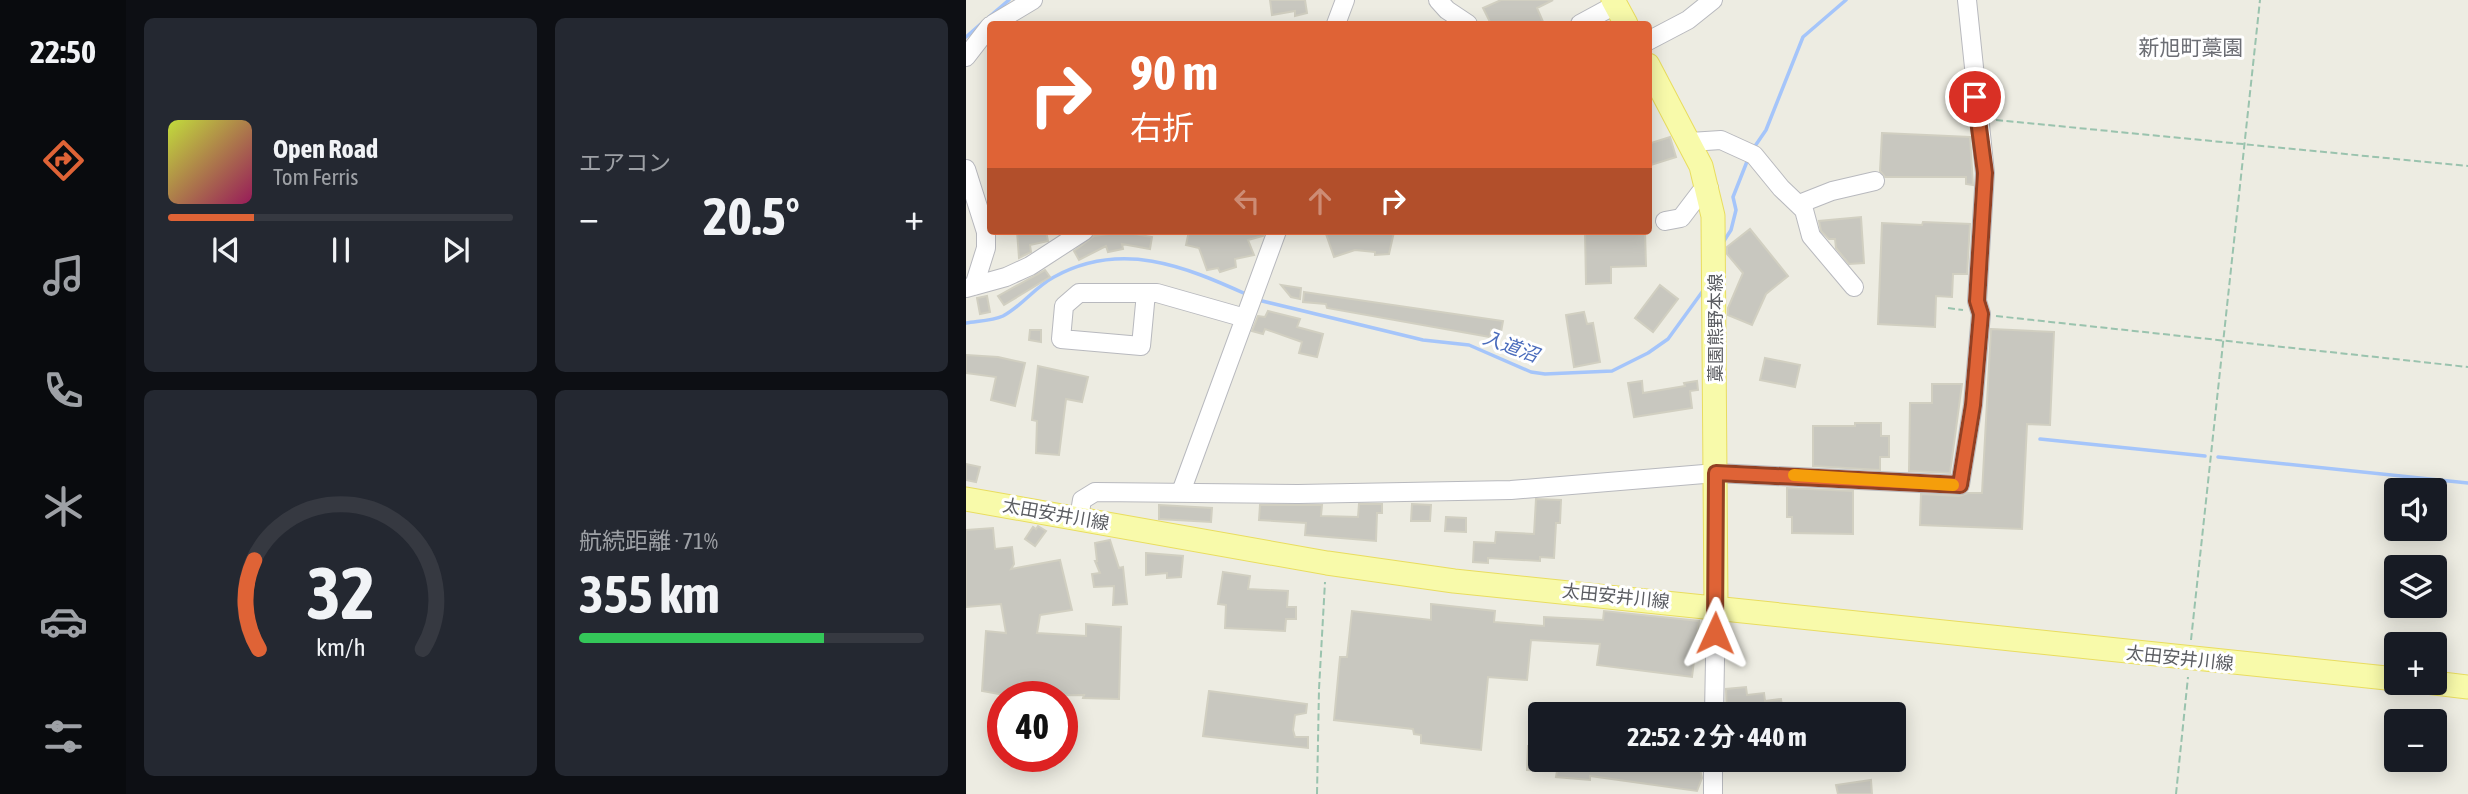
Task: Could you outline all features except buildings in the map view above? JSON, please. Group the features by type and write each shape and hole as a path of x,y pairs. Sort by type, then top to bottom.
{"main road":[{"name":"藁園熊野本線","path":"1652,72 1690,142 1709,188 1715,248 1716,606"},
{"name":"太田安井川線","path":"966,499 1327,563 1454,581 1716,606 2384,679"},
{"path":"2447,684 2468,687"}],"street":[{"path":"998,21 1032,0"},
{"path":"1337,21 1345,0"},
{"path":"1438,0 1464,21"},
{"path":"1652,39 1688,20 1713,0"},
{"path":"1079,518 1082,500 1095,492 1511,490 1607,485 1716,473 1960,485 1973,405 1981,314 1977,301 1985,173 1977,119 1967,0"},
{"path":"1588,21 1618,10"},
{"path":"966,57 987,31"},
{"path":"1690,142 1721,140 1752,152 1781,188 1804,210 1811,236 1854,286"},
{"path":"966,169 986,232 986,248 970,287"},
{"path":"1799,204 1832,191 1875,181"},
{"path":"1665,221 1681,218 1700,193 1709,188"},
{"path":"970,287 1006,277 1030,266 1078,235"},
{"path":"1181,492 1276,235"},
{"path":"1146,293 1141,346 1061,339 1063,306 1079,293 1146,293 1157,293 1245,318"},
{"path":"1714,702 1716,606"},
{"path":"1713,772 1713,794"}],"path":[{"path":"2176,794 2260,0"},
{"path":"1977,119 2468,166"},
{"path":"1948,309 2222,342 2468,367"},
{"path":"1317,794 1319,689 1327,563"}],"waterway":[{"path":"989,17 1009,0"},
{"name":"入道沼","path":"1753,149 1766,130 1803,37 1846,0"},
{"path":"966,37 983,22"},
{"name":"入道沼","path":"1722,244 1731,230 1736,210 1733,197 1748,159"},
{"name":"入道沼","path":"966,323 1003,316 1054,277 1079,266 1104,260 1152,261 1200,275 1248,295"},
{"name":"入道沼","path":"1258,300 1423,340 1469,345 1531,372 1545,374 1612,371 1648,353 1668,339 1705,288"},
{"path":"2040,439 2205,456"},
{"path":"2218,457 2468,483"}],"slow traffic":[{"path":"1794,475 1953,485"}],"district":[{"name":"新旭町藁園","path":"2191,47"}],"route":[{"path":"1715,633 1716,473 1960,485 1973,405 1981,314 1977,301 1985,173 1975,97"}]}
